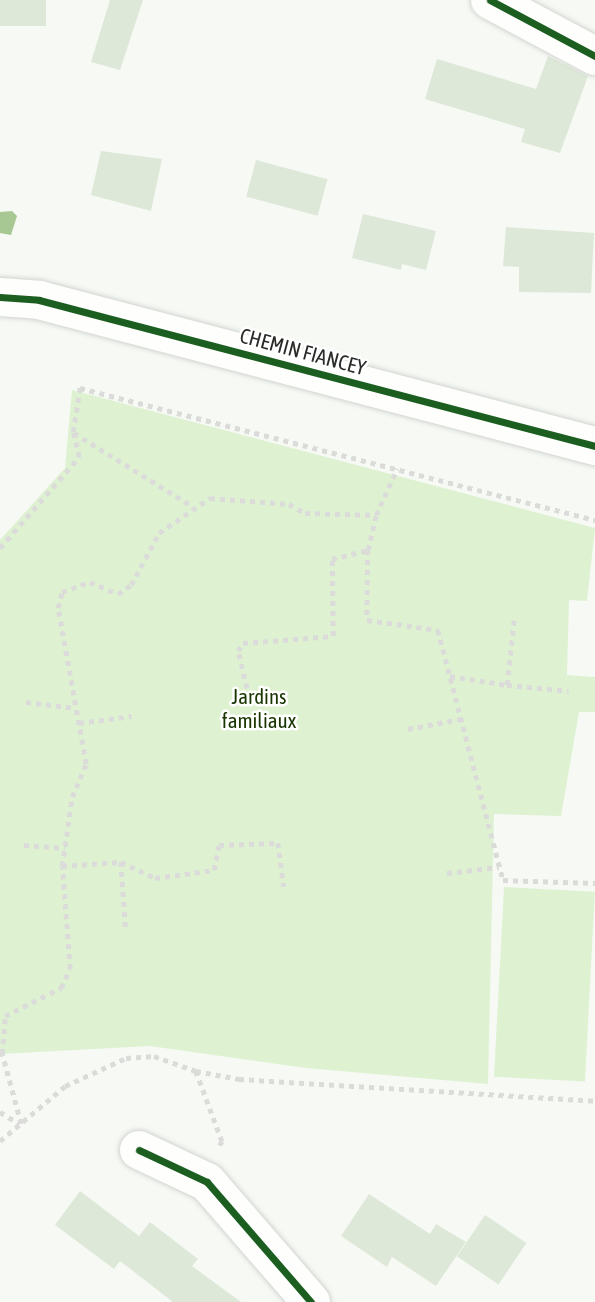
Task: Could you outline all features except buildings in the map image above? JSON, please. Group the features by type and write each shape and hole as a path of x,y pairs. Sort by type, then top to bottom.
{"street":[{"path":"490,0 595,56"},
{"name":"CHEMIN FIANCEY","path":"0,298 39,300 595,446"},
{"path":"139,1150 207,1182 311,1302"}],"path":[{"path":"0,548 79,457 73,432 80,388 595,520"},
{"path":"73,432 192,506"},
{"path":"397,469 376,515 368,550 367,620 438,630 503,880 595,883"},
{"path":"21,1124 2,1054 5,1016 61,988 70,969 62,866 72,797 86,764 58,608 62,592 90,582 118,594 131,585 159,533 192,506 210,498 289,504 305,513 376,515"},
{"path":"249,698 238,651 243,643 333,636 332,559 368,550"},
{"path":"507,685 514,618"},
{"path":"450,676 569,691"},
{"path":"26,702 76,708"},
{"path":"79,723 132,716"},
{"path":"408,729 460,719"},
{"path":"62,866 121,862 155,878 214,870 219,845 278,843 284,887"},
{"path":"24,845 65,848"},
{"path":"121,862 126,931"},
{"path":"447,873 499,867"},
{"path":"0,1141 65,1086 126,1058 154,1056 196,1071 239,1079 595,1101"},
{"path":"196,1071 222,1141 207,1182"},
{"path":"0,1112 21,1124"}],"green space":[{"name":"Jardins familiaux","path":"72,390 595,528 587,601 569,600 567,675 595,677 595,712 579,712 561,816 494,814 488,1084 306,1068 150,1046 0,1054 0,540 65,468"},
{"path":"504,887 595,892 585,1082 494,1077"}],"shaded area":[{"path":"12,211 17,216 11,235 0,233 0,212"}],"cycle path":[{"path":"490,0 595,56"},
{"path":"0,297 39,300 595,446"},
{"path":"139,1150 207,1182 311,1302"}]}
